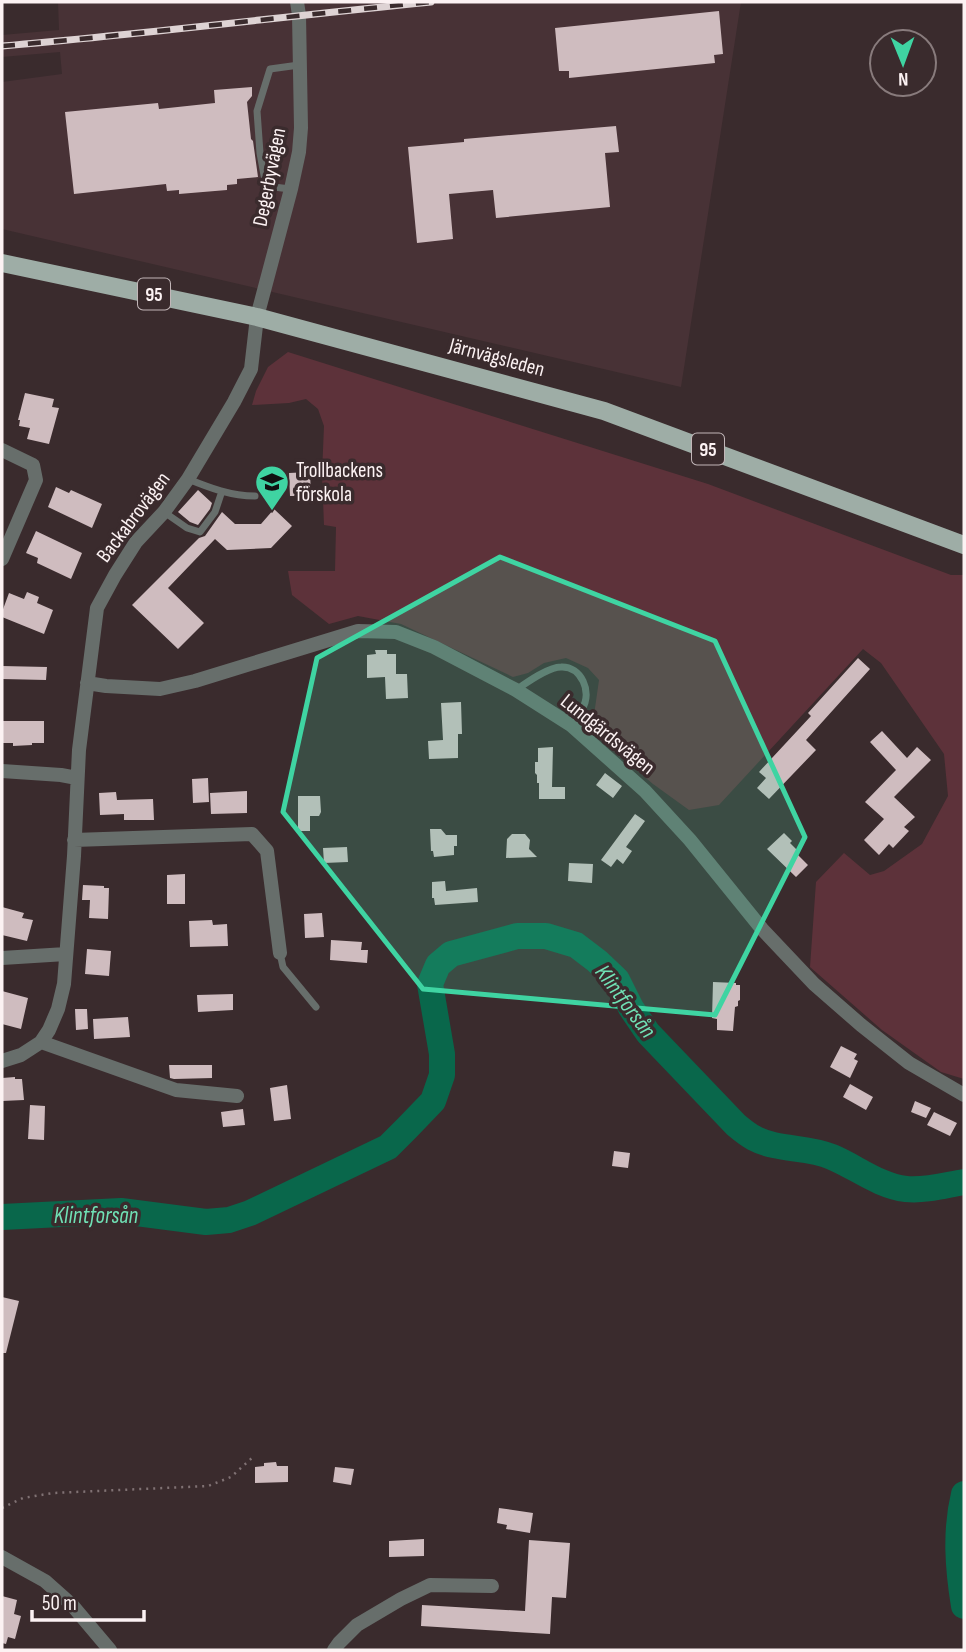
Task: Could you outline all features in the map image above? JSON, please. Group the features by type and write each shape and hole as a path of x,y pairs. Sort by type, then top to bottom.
{"main road":[{"name":"Järnvägsleden","path":"2,263 257,317 604,411 964,545"}],"street":[{"name":"Degerbyvägen","path":"257,317 299,152 301,128 297,2"},
{"name":"Backabrovägen","path":"41,1042 58,1009 64,984 77,778 97,608 136,542 188,479 234,402 251,369 257,317"},
{"path":"2,450 33,465 36,480 2,559"},
{"name":"Lundgärdsvägen","path":"87,683 160,689 195,681 358,631 396,632 434,648 516,690 572,725 645,791 690,840 762,929 814,984 909,1063 964,1095"},
{"path":"2,771 77,778"},
{"path":"74,840 252,834 267,851 280,953"},
{"path":"2,958 65,954"},
{"path":"2,1062 21,1055 41,1042 176,1090 237,1096"},
{"path":"2,1557 45,1581 72,1605 110,1650"},
{"path":"334,1650 357,1625 430,1585 492,1586"}],"lane":[{"path":"291,189 266,186 257,111 270,69 299,65"},
{"path":"188,479 241,496 255,496"},
{"path":"163,512 187,528 200,532 215,512 222,491"},
{"path":"516,690 547,671 561,667 573,669 581,677 586,699 582,710 573,717 562,720"},
{"path":"280,953 283,967 316,1007"}],"path":[{"path":"2,1508 23,1497 53,1493 208,1486 231,1477 253,1457"}],"highlighted area":[{"path":"500,557 715,641 805,837 715,1015 423,989 283,812 317,658"}],"shaded area":[{"path":"58,2 741,2 681,387 2,229 2,82 62,74 60,52 2,57 2,35 59,30"},
{"path":"288,352 708,484 951,575 964,575 964,1079 941,1072 882,1030 810,967 816,882 844,853 870,875 884,871 922,844 948,796 944,754 881,663 863,649 719,805 689,810 586,728 594,715 599,680 588,668 566,658 544,663 528,673 513,677 401,624 358,616 329,624 292,595 288,571 335,571 336,527 324,525 324,426 318,409 306,399 252,405 268,367"}],"building":[{"path":"719,11 723,54 714,55 715,63 569,78 569,71 559,71 555,28"},
{"path":"252,87 252,96 247,102 258,177 237,179 237,184 227,185 227,190 179,194 179,190 167,191 166,184 74,194 65,112 158,103 159,109 215,103 214,90"},
{"path":"616,126 619,152 605,153 610,207 496,218 493,190 449,194 453,239 417,243 408,147 464,142 464,139"},
{"path":"25,393 54,399 52,407 59,408 49,444 27,439 30,428 19,426"},
{"path":"310,472 311,496 290,496 289,473"},
{"path":"56,487 69,493 71,490 102,504 92,528 48,507"},
{"path":"198,490 212,503 198,525 178,512"},
{"path":"274,509 292,526 271,548 227,550 215,539 168,588 204,623 178,649 132,605 199,538 205,536 222,512 235,524 261,524"},
{"path":"36,531 82,553 71,579 37,563 38,558 26,553"},
{"path":"27,592 39,597 37,603 53,610 44,634 2,617 9,593 24,599"},
{"path":"375,650 387,650 387,654 396,654 396,674 407,674 408,698 386,699 385,677 367,678 367,655 376,654"},
{"path":"858,658 870,669 806,740 816,750 769,799 757,788 766,778 759,772 811,716 808,713"},
{"path":"2,666 47,667 46,680 2,679"},
{"path":"461,702 462,734 458,734 458,758 429,759 428,741 443,740 441,703"},
{"path":"2,721 44,721 44,743 13,746 13,743 2,743"},
{"path":"882,731 907,758 917,747 931,760 894,797 915,817 904,827 909,831 893,848 889,844 879,855 864,840 884,819 865,802 896,770 870,742"},
{"path":"553,747 552,787 565,787 565,799 539,799 539,783 535,773 538,748"},
{"path":"605,773 622,786 613,798 596,785"},
{"path":"208,778 209,802 193,803 192,779"},
{"path":"247,791 247,813 211,814 210,793"},
{"path":"116,792 117,800 153,799 154,820 124,820 124,814 100,815 99,793"},
{"path":"298,796 320,796 321,812 319,816 310,816 310,831 298,831"},
{"path":"635,814 645,821 626,847 632,851 623,864 617,859 611,867 601,860"},
{"path":"430,829 441,829 446,835 457,835 454,855 434,857 431,851"},
{"path":"784,833 798,851 796,853 808,865 796,877 767,849"},
{"path":"512,834 525,834 530,840 529,849 537,857 506,858 507,839"},
{"path":"347,847 348,862 324,863 323,848"},
{"path":"569,863 593,864 592,883 568,881"},
{"path":"185,874 185,904 167,904 167,875"},
{"path":"445,881 446,891 477,888 478,902 435,905 432,882"},
{"path":"83,885 109,888 108,919 89,918 90,900 82,900"},
{"path":"2,907 24,913 22,918 33,920 27,941 2,935"},
{"path":"322,913 324,937 305,938 304,914"},
{"path":"212,920 213,925 227,924 228,946 190,947 189,921"},
{"path":"331,940 362,942 361,950 368,950 367,963 330,960"},
{"path":"87,949 111,951 109,976 85,974"},
{"path":"713,982 740,985 740,1000 735,1007 733,1031 717,1030 717,1019 712,1018"},
{"path":"2,991 28,998 21,1029 2,1024"},
{"path":"233,994 233,1010 198,1012 197,995"},
{"path":"75,1009 87,1009 88,1029 76,1030"},
{"path":"128,1017 130,1037 94,1039 93,1019"},
{"path":"841,1046 857,1054 854,1059 858,1061 850,1078 830,1067"},
{"path":"169,1065 212,1065 212,1078 170,1078"},
{"path":"2,1078 22,1079 24,1100 2,1101"},
{"path":"850,1084 873,1097 866,1110 843,1097"},
{"path":"287,1085 291,1119 274,1121 270,1088"},
{"path":"915,1101 931,1108 926,1118 911,1112"},
{"path":"30,1105 45,1106 44,1140 28,1139"},
{"path":"243,1109 245,1125 223,1127 221,1112"},
{"path":"934,1112 957,1123 950,1136 927,1125"},
{"path":"614,1151 630,1153 628,1168 612,1166"},
{"path":"2,1297 19,1301 6,1353 2,1353"},
{"path":"276,1462 277,1466 288,1466 288,1482 255,1483 255,1467"},
{"path":"335,1467 354,1469 351,1485 333,1482"},
{"path":"499,1508 533,1513 530,1533 506,1529 507,1525 497,1523"},
{"path":"424,1539 424,1556 389,1557 389,1541"},
{"path":"529,1540 570,1543 566,1598 552,1597 550,1634 421,1626 422,1605 525,1611"},
{"path":"2,1596 17,1600 14,1614 21,1616 15,1639 8,1637 6,1644 2,1643"}],"waterway":[{"name":"Klintforsån","path":"2,1217 121,1211 206,1222 229,1220 250,1213 388,1147 433,1101 442,1075 442,1054 430,984 438,965 451,954 517,936 546,936 576,945 597,961 617,980 648,1033 736,1125 752,1137 773,1145 822,1154 896,1187 921,1189 964,1182"},
{"name":"Klintforsån","path":"964,1494 958,1550 964,1606"}],"railway":[{"path":"2,46 431,2"}],"place":[{"name":"Trollbackens förskola","path":"272,512"}]}
